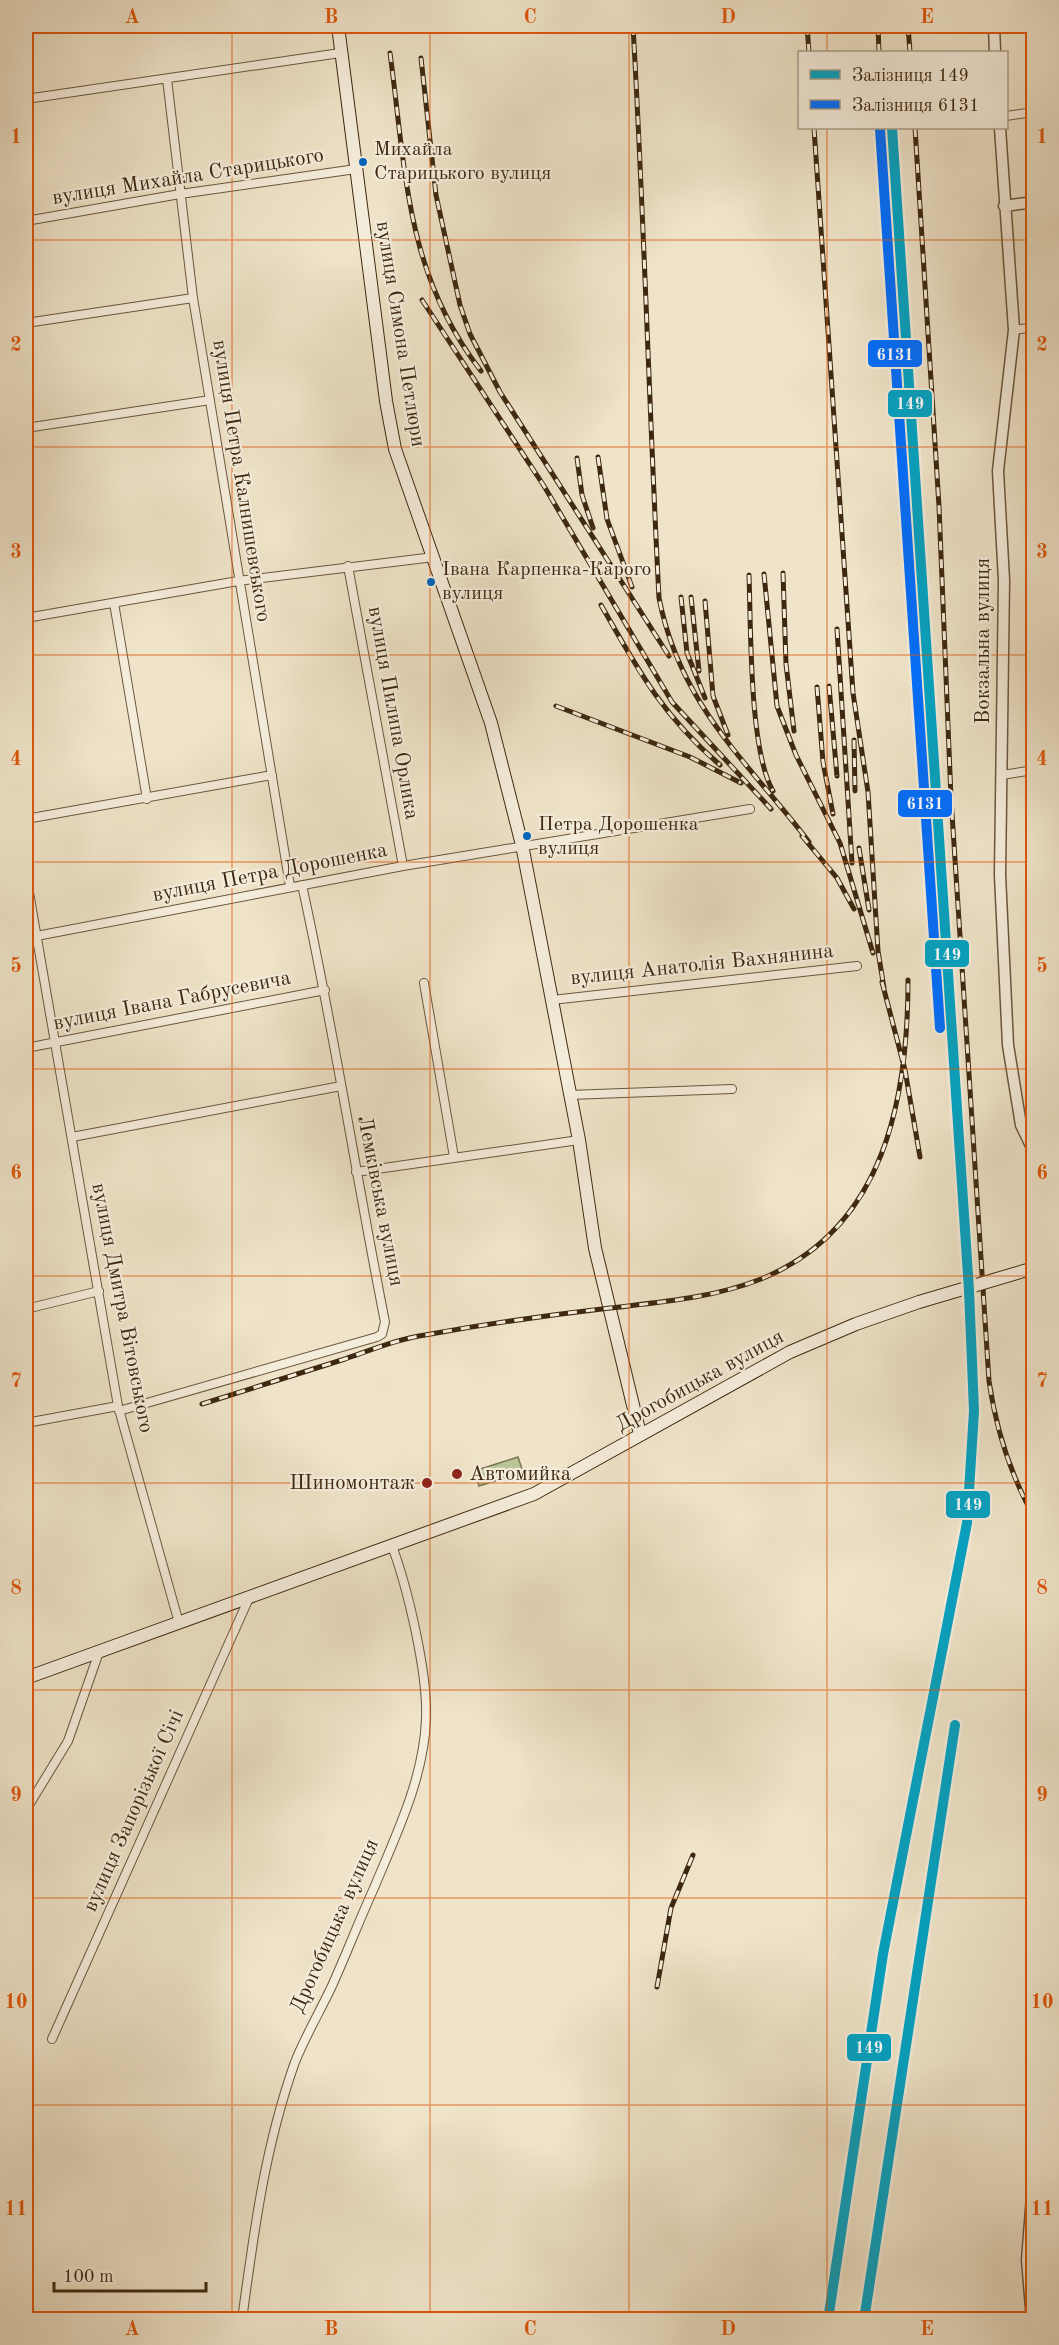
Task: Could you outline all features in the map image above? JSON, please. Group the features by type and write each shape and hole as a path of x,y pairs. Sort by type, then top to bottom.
{"main road":[{"name":"вулиця Симона Петлюри","path":"338,26 386,401 395,449 491,723 522,845 579,1140 595,1248 640,1434"},
{"name":"Дрогобицька вулиця","path":"26,1678 534,1494 568,1478 640,1434 822,1337 919,1302 1034,1268"}],"street":[{"path":"994,26 995,51"},
{"path":"26,99 340,53"},
{"name":"вулиця Петра Калнишевського","path":"167,79 193,298 290,886"},
{"path":"1008,116 1034,112"},
{"name":"Вокзальна вулиця","path":"1000,129 1014,330 998,471 1004,580 1000,875 1008,1045 1021,1125 1034,1152"},
{"name":"вулиця Михайла Старицького","path":"26,221 180,194 356,168"},
{"path":"1004,206 1034,202"},
{"path":"26,323 193,298"},
{"path":"1014,330 1034,327"},
{"path":"26,428 210,400"},
{"path":"26,618 238,581 434,557"},
{"name":"вулиця Пилипа Орлика","path":"348,566 403,866"},
{"path":"114,603 147,799"},
{"path":"1002,775 1034,770"},
{"path":"26,819 272,775"},
{"name":"вулиця Петра Дорошенка","path":"26,938 290,886 750,808"},
{"name":"вулиця Дмитра Вітовського","path":"26,875 53,1042 72,1137 119,1408 179,1623"},
{"name":"Лемківська вулиця","path":"119,1408 382,1334 385,1322 356,1172 325,990 302,885"},
{"name":"вулиця Анатолія Вахнянина","path":"552,1000 856,966"},
{"path":"424,983 454,1157"},
{"name":"вулиця Івана Габрусевича","path":"26,1048 325,990"},
{"path":"72,1137 341,1086"},
{"path":"569,1095 732,1089"},
{"path":"356,1172 579,1140"},
{"path":"26,1298 30,1308 99,1291"},
{"path":"26,1423 119,1408"},
{"name":"Дрогобицька вулиця","path":"242,2319 257,2205 273,2128 296,2060 331,1987 402,1820 422,1752 426,1720 425,1685 401,1569 392,1546"},
{"name":"вулиця Запорізької Січі","path":"52,2039 249,1598"},
{"path":"26,1810 68,1741 99,1652"},
{"path":"1032,2319 1027,2260 1034,2171"}],"green space":[{"path":"518,1457 523,1472 479,1486 474,1471"}],"railway":[{"path":"633,26 659,598 669,636 682,670 699,701 739,757 809,842"},
{"path":"807,26 809,51"},
{"path":"878,26 879,51"},
{"path":"908,26 910,51"},
{"path":"390,53 406,179 423,258 437,296 456,334 481,371"},
{"path":"421,58 436,195 460,305 470,334 500,392 669,656"},
{"path":"814,129 853,693 868,792 878,951 884,988"},
{"path":"884,129 937,934 942,996 954,1079"},
{"path":"915,129 939,506 951,798 989,1381 1005,1451 1034,1517"},
{"path":"422,300 544,486 672,702 771,809"},
{"path":"598,457 607,519 632,587"},
{"path":"577,458 582,495 593,528"},
{"path":"783,573 786,664 794,731"},
{"path":"764,574 777,706 796,755 840,843 873,953"},
{"path":"749,575 755,718 765,772 773,791"},
{"path":"681,597 687,653 705,698"},
{"path":"691,597 699,671"},
{"path":"705,601 713,696 728,735"},
{"path":"601,605 640,671 667,710 720,765"},
{"path":"837,629 852,863"},
{"path":"829,686 837,776"},
{"path":"817,687 823,762 833,814"},
{"path":"556,706 690,757 741,783"},
{"path":"854,740 855,791"},
{"path":"802,836 837,878 854,909"},
{"path":"859,848 869,910"},
{"path":"202,1404 405,1339 517,1320 706,1295 761,1279 803,1257 836,1228 862,1194 881,1155 894,1113 902,1069 907,1025 908,980"},
{"path":"882,982 905,1070 920,1157"},
{"path":"657,1987 671,1908 693,1855"}],"rail line":[{"name":"6131","path":"880,129 940,1028"},
{"name":"149","path":"828,2320 883,1954 967,1523 974,1411 969,1290 892,129"},
{"name":"149","path":"864,2320 955,1725"}],"place":[{"name":"Михайла Старицького вулиця","path":"363,162"},
{"name":"Івана Карпенка-Карого вулиця","path":"431,582"},
{"name":"Петра Дорошенка вулиця","path":"527,836"},
{"name":"Автомийка","path":"457,1474"},
{"name":"Шиномонтаж","path":"427,1483"}]}
